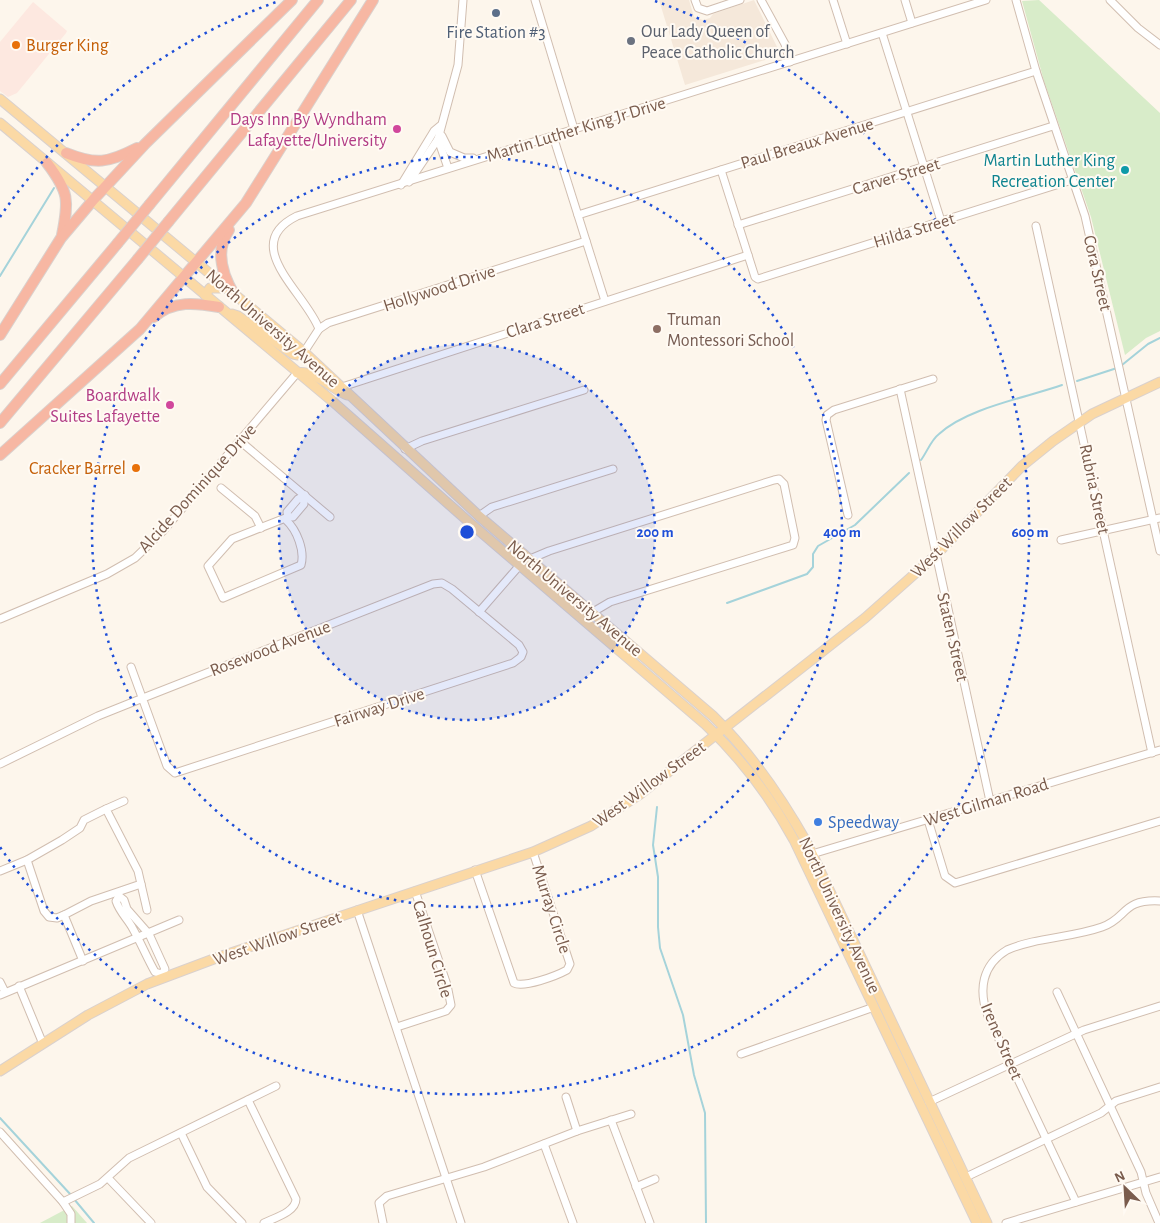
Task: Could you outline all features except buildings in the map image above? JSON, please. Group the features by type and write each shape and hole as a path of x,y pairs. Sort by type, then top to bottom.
{"highway":[{"path":"0,335 61,238 94,199 145,144 292,0"},
{"path":"0,384 318,0"},
{"path":"0,423 351,0"},
{"path":"235,296 222,271 221,249 223,238 373,0"},
{"path":"66,152 83,160 108,161 145,144"},
{"path":"47,163 62,182 67,201 61,238"},
{"path":"140,329 246,203"},
{"path":"0,456 160,312 179,305 197,303 223,310"}],"main road":[{"name":"North University Avenue","path":"0,100 66,152 235,296 304,352 376,422 478,516 725,728 791,814 812,854 987,1223"},
{"name":"North University Avenue","path":"0,122 331,400 348,417 717,735 764,792 788,828 977,1223"},
{"path":"205,295 210,288 226,288"},
{"path":"223,310 238,316 293,354 298,355 304,352"},
{"path":"297,373 305,372 312,375 352,397"},
{"name":"West Willow Street","path":"0,1071 108,1004 163,976 533,852 591,826 619,809 717,735 865,618 936,555 1022,466 1080,422 1127,396 1160,382"},
{"path":"348,417 369,425 376,422"},
{"path":"393,456 405,449"},
{"path":"583,618 592,612"}],"street":[{"path":"410,182 438,138 440,126 449,103 458,65 463,0"},
{"path":"536,0 574,129"},
{"path":"694,0 698,8 707,11 740,0"},
{"path":"761,0 784,44 790,62"},
{"path":"834,0 847,44"},
{"path":"905,0 912,23"},
{"name":"Martin Luther King Jr Drive","path":"319,329 312,313 277,262 273,243 277,231 286,221 448,168 986,0"},
{"name":"Cora Street","path":"1016,0 1053,126 1085,216 1157,519 1160,551"},
{"path":"1110,0 1133,24 1160,45"},
{"path":"882,33 941,221"},
{"name":"Paul Breaux Avenue","path":"578,215 1036,71"},
{"path":"440,126 445,144 450,152 464,158 480,158"},
{"path":"401,184 434,131 440,126"},
{"name":"Carver Street","path":"738,225 1053,126"},
{"path":"553,136 605,301"},
{"path":"438,138 448,168"},
{"path":"721,170 748,255"},
{"name":"Hilda Street","path":"748,255 756,278 1072,180"},
{"name":"Rubria Street","path":"1036,226 1152,753"},
{"name":"Hollywood Drive","path":"319,329 328,323 586,241"},
{"name":"Clara Street","path":"342,387 748,255"},
{"path":"304,352 319,329"},
{"name":"Alcide Dominique Drive","path":"0,620 107,574 134,558 163,531 297,373"},
{"path":"848,515 826,420 827,414 834,410 933,379"},
{"name":"Staten Street","path":"900,389 990,801"},
{"path":"405,449 422,441 584,390"},
{"path":"240,441 330,517"},
{"path":"478,516 492,507 613,469"},
{"path":"530,560 577,542 774,480 780,480 786,489 793,545 610,602 592,612"},
{"path":"221,488 255,516 261,528"},
{"path":"287,518 232,539 208,566 223,598 301,565 304,554 287,518 287,512 294,509 298,499 304,497"},
{"path":"1061,540 1157,519"},
{"path":"479,612 520,565"},
{"name":"Rosewood Avenue","path":"0,764 98,716 433,584 442,583 447,585 479,612"},
{"name":"Fairway Drive","path":"143,698 167,766 172,772 180,773 514,663 521,657 523,652 519,645 479,612"},
{"path":"131,667 143,698"},
{"name":"West Gilman Road","path":"812,854 1160,750"},
{"path":"0,871 27,860 80,828 84,820 124,801"},
{"path":"106,809 138,871 147,910"},
{"path":"928,820 945,876 955,882 1160,821"},
{"name":"Murray Circle","path":"475,870 514,983 522,986 567,970 570,964 533,852"},
{"path":"27,860 44,912 50,917 57,918 91,901 118,895 141,884"},
{"name":"Calhoun Circle","path":"397,1027 446,1011 451,1004 447,985 415,891"},
{"path":"118,895 124,900 127,909 149,934 165,969 163,976 155,972 132,927 119,910 116,901 118,895"},
{"name":"Irene Street","path":"1076,1202 983,1002 984,978 995,959 1016,946 1103,927 1126,908 1140,902 1160,901"},
{"path":"357,910 461,1223"},
{"path":"64,915 83,961"},
{"path":"0,982 2,993 138,939 179,920"},
{"path":"146,956 148,947 155,947"},
{"path":"19,986 43,1044"},
{"path":"1057,992 1141,1172 1143,1182 1160,1223"},
{"path":"929,1102 1076,1033 1160,1006"},
{"path":"741,1054 874,1007"},
{"path":"63,1202 108,1178 130,1158 276,1086"},
{"path":"966,1177 1101,1113 1116,1101 1160,1088"},
{"path":"566,1097 577,1131"},
{"path":"248,1100 296,1199 295,1205 291,1209 264,1223"},
{"path":"383,1223 379,1203 382,1199 446,1179 577,1131 631,1114"},
{"path":"611,1120 650,1223"},
{"path":"0,1132 63,1202 71,1214 71,1223"},
{"path":"181,1133 207,1187 242,1223"},
{"path":"544,1144 573,1223"},
{"path":"1006,1223 1160,1177"},
{"path":"108,1178 151,1223"},
{"path":"636,1187 655,1179"}],"shaded area":[{"path":"659,0 689,0 694,17 703,20 710,18 713,14 754,0 781,55 685,85"},
{"path":"33,2 67,31 17,93 8,97 0,91 0,42"}],"green space":[{"path":"1039,0 1160,113 1160,331 1146,338 1125,355 1091,217 1044,81 1022,1"},
{"path":"72,1206 87,1223 40,1223"}],"waterway":[{"path":"0,276 54,188"},
{"path":"1122,365 1148,344 1160,338"},
{"path":"1077,381 1117,368"},
{"path":"921,460 936,437 965,417 980,410 1062,385"},
{"path":"727,603 807,574 813,567 813,554 818,546 855,525 909,473"},
{"path":"657,807 653,845 658,877 660,948 683,1015 694,1075 705,1113 706,1223"},
{"path":"0,1118 71,1195"},
{"path":"74,1199 94,1223"}],"place":[{"name":"Fire Station #3","path":"496,13"},
{"name":"Our Lady Queen of Peace Catholic Church","path":"631,41"},
{"name":"Burger King","path":"16,45"},
{"name":"Days Inn By Wyndham Lafayette/University","path":"397,129"},
{"name":"Martin Luther King Recreation Center","path":"1125,170"},
{"name":"Truman Montessori School","path":"657,329"},
{"name":"Boardwalk Suites Lafayette","path":"170,405"},
{"name":"Cracker Barrel","path":"136,468"},
{"name":"Speedway","path":"818,822"}]}
